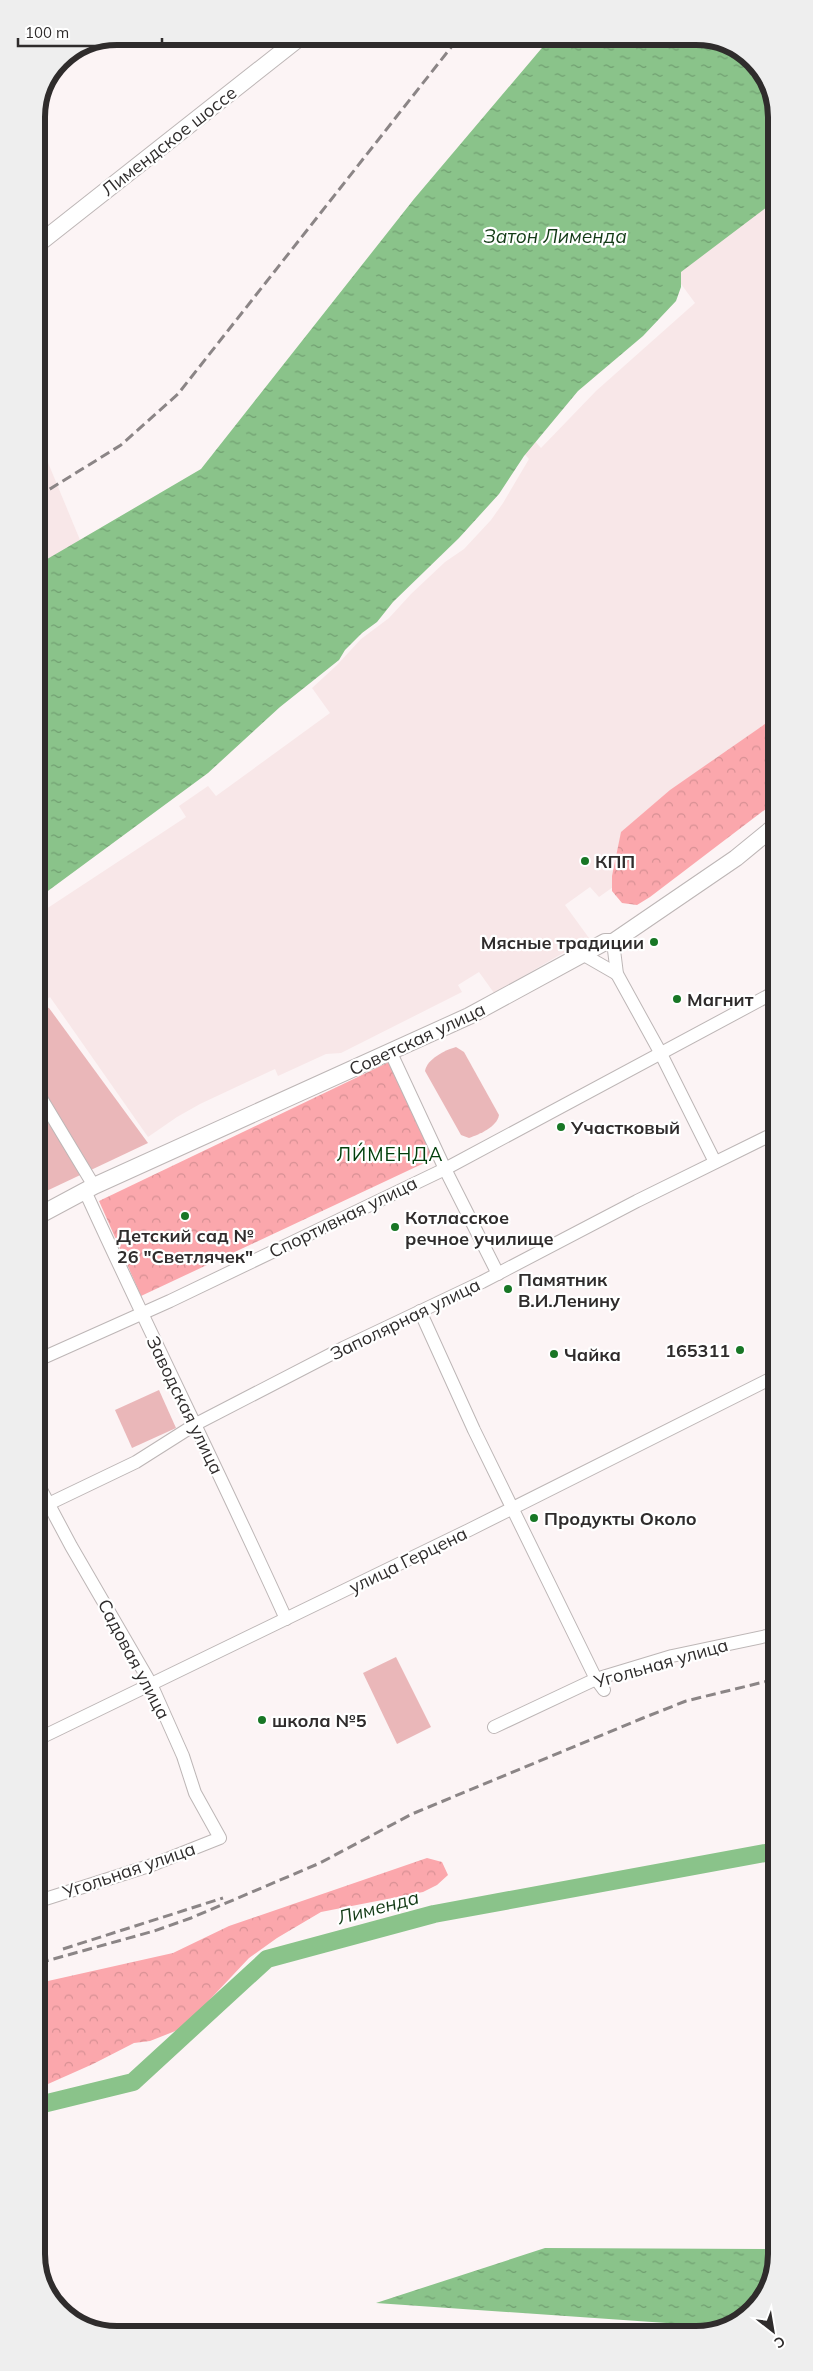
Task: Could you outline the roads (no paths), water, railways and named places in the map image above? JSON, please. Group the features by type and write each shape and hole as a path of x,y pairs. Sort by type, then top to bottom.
{"main road":[{"name":"Лимендское шоссе","path":"45,239 291,45"},
{"name":"Советская улица","path":"45,1212 89,1189 469,1016 605,942 613,942 736,858 768,832"}],"street":[{"path":"613,942 617,974 660,1052 715,1162"},
{"path":"584,955 617,974"},
{"name":"Спортивная улица","path":"45,1357 445,1169 768,996"},
{"path":"391,1053 445,1169 498,1274"},
{"name":"Заводская улица","path":"45,1106 89,1189 141,1313 196,1424 286,1619"},
{"name":"Заполярная улица","path":"45,1506 136,1462 196,1424 420,1311 498,1274 768,1136"},
{"path":"420,1311 474,1430 596,1679 604,1690"},
{"name":"улица Герцена","path":"45,1736 513,1508 768,1380"},
{"name":"Садовая улица","path":"45,1510 151,1684 183,1756 195,1793 220,1838"},
{"name":"Угольная улица","path":"494,1727 596,1679 672,1656 768,1636"},
{"name":"Угольная улица","path":"45,1900 152,1865 220,1838"}],"water":[{"name":"Затон Лименда","path":"544,45 710,46 740,60 756,77 766,99 768,117 768,207 681,272 681,287 676,301 643,336 578,391 524,456 499,494 459,538 393,602 377,622 362,633 345,650 339,660 280,707 208,773 45,893 45,560 201,469 414,199"},
{"path":"545,2248 768,2249 767,2268 764,2277 758,2290 747,2305 736,2314 723,2320 714,2324 701,2325 376,2303"}],"waterway":[{"name":"Лименда","path":"45,2104 133,2082 267,1959 434,1914 768,1852"}],"railway":[{"path":"45,492 121,445 178,394 453,45"},
{"path":"45,1961 154,1931 191,1918 320,1863 412,1814 643,1718 686,1701 768,1681"},
{"path":"63,1949 223,1898"}],"place":[{"name":"КПП","path":"585,861"},
{"name":"Мясные традиции","path":"654,942"},
{"name":"Магнит","path":"677,999"},
{"name":"Участковый","path":"561,1127"},
{"name":"Детский сад № 26 \"Светлячек\"","path":"185,1216"},
{"name":"Котласское речное училище","path":"395,1227"},
{"name":"Памятник В.И.Ленину","path":"508,1289"},
{"name":"165311","path":"740,1350"},
{"name":"Чайка","path":"554,1354"},
{"name":"Продукты Около","path":"534,1518"},
{"name":"школа №5","path":"262,1720"}],"district":[{"name":"ЛИ́МЕНДА","path":"390,1154"}]}
